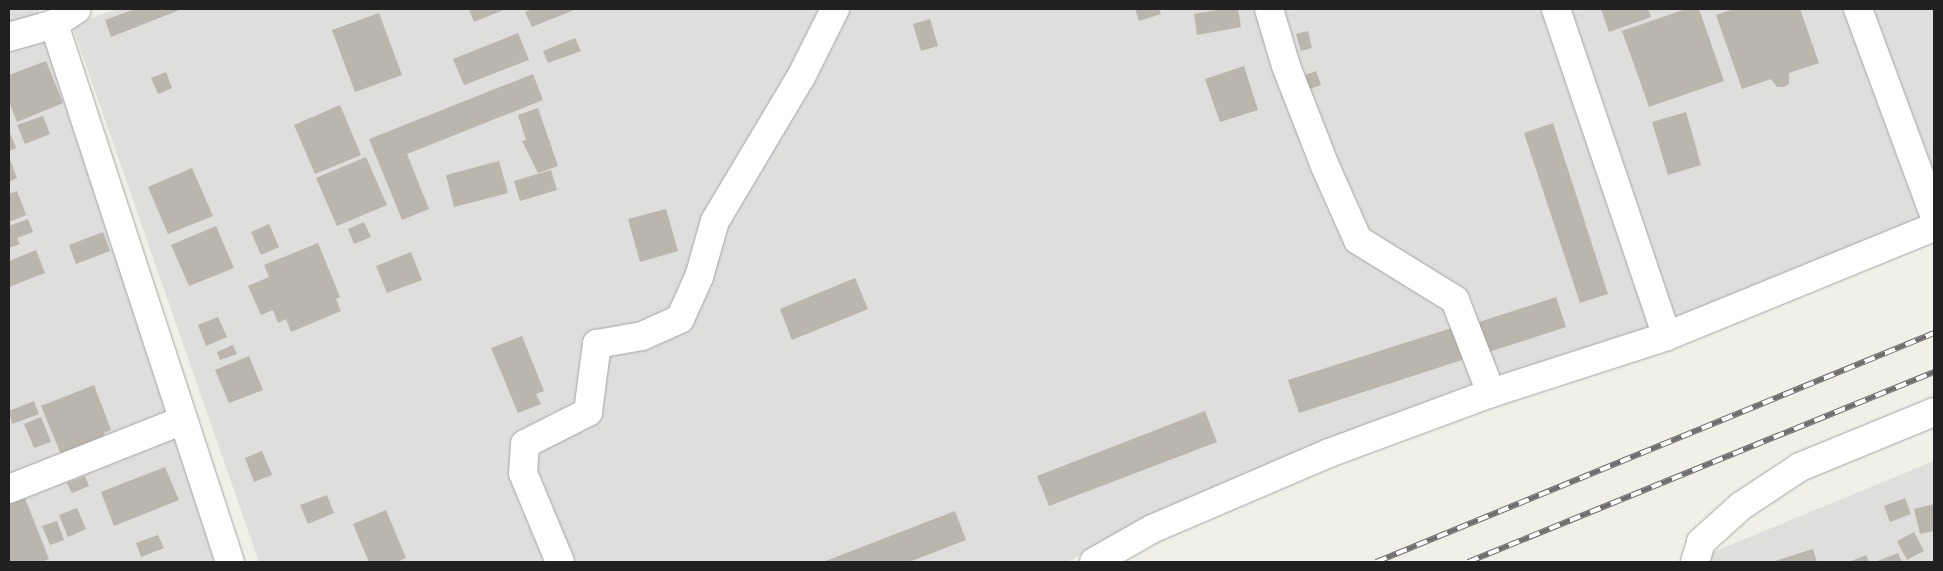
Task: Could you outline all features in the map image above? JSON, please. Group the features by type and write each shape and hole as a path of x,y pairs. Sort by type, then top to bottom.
{"street":[{"path":"9,37 54,24 77,9"},
{"path":"560,562 524,473 525,444 588,412 597,344 642,336 680,319 699,276 715,221 800,77 835,9"},
{"path":"1269,9 1286,66 1325,166 1358,240 1455,300 1491,393"},
{"path":"1556,9 1667,336"},
{"path":"1858,9 1934,215"},
{"path":"54,24 230,562"},
{"path":"1094,562 1152,529 1329,454 1491,393 1667,336 1934,227"},
{"path":"1695,562 1701,542 1741,506 1800,467 1934,412"},
{"path":"9,489 184,420"}],"shaded area":[{"path":"9,9 38,9 216,562 9,562"},
{"path":"117,9 1934,9 1934,223 1143,529 1066,562 259,562 72,25"},
{"path":"1934,461 1934,562 1689,562"}],"building":[{"path":"135,9 182,9 111,37 105,20"},
{"path":"469,9 506,9 474,22"},
{"path":"533,9 574,10 532,27 525,12"},
{"path":"1135,9 1159,9 1161,14 1139,21"},
{"path":"1223,9 1238,9 1241,27 1197,35 1194,14"},
{"path":"1601,9 1648,9 1651,17 1609,32"},
{"path":"1686,9 1699,9 1724,81 1649,107 1622,31"},
{"path":"1734,9 1800,9 1819,63 1789,73 1789,84 1784,87 1777,87 1771,79 1742,89 1716,15"},
{"path":"379,13 402,75 355,92 332,30"},
{"path":"930,19 938,46 921,51 913,24"},
{"path":"1308,31 1312,48 1301,51 1296,34"},
{"path":"518,33 529,60 464,85 453,59"},
{"path":"575,38 581,51 548,63 543,51"},
{"path":"46,61 63,103 17,122 9,102 9,75"},
{"path":"1244,66 1258,110 1220,122 1205,79"},
{"path":"1316,71 1321,85 1310,89 1305,75"},
{"path":"166,72 172,88 158,94 151,78"},
{"path":"533,74 543,100 407,154 429,209 402,220 369,139"},
{"path":"340,105 361,155 315,174 294,125"},
{"path":"538,108 558,166 538,173 522,141 526,140 518,115"},
{"path":"1686,112 1701,165 1668,175 1652,122"},
{"path":"43,116 50,134 25,144 17,125"},
{"path":"1553,123 1608,294 1580,303 1524,133"},
{"path":"9,130 16,148 9,151"},
{"path":"9,157 17,178 9,182"},
{"path":"366,157 387,205 337,226 316,178"},
{"path":"499,161 508,193 454,207 446,175"},
{"path":"192,168 213,216 168,234 148,187"},
{"path":"551,170 557,190 520,201 514,181"},
{"path":"17,191 26,215 9,222 9,194"},
{"path":"666,209 678,251 640,262 628,219"},
{"path":"28,219 33,232 17,238 20,244 9,248 9,226"},
{"path":"364,222 371,237 354,244 348,229"},
{"path":"269,224 279,247 261,255 251,232"},
{"path":"216,226 234,268 189,286 171,245"},
{"path":"103,232 110,251 76,264 69,245"},
{"path":"318,243 340,297 336,299 341,311 291,332 286,319 278,323 273,310 261,315 248,286 269,277 264,265"},
{"path":"36,250 45,273 9,287 9,261"},
{"path":"411,252 422,280 387,293 376,266"},
{"path":"855,278 868,309 792,340 780,309"},
{"path":"1556,297 1566,327 1483,354 1473,324"},
{"path":"218,317 227,337 206,346 198,325"},
{"path":"1455,327 1465,359 1299,413 1288,380"},
{"path":"522,336 544,391 536,394 541,404 518,413 491,348"},
{"path":"233,345 237,354 220,360 217,352"},
{"path":"249,356 263,390 229,403 215,370"},
{"path":"94,385 111,430 104,433 107,442 63,459 41,406"},
{"path":"34,401 39,414 12,424 9,411"},
{"path":"1205,411 1217,442 1049,506 1037,476"},
{"path":"41,417 51,442 34,448 24,424"},
{"path":"262,451 272,475 254,482 245,458"},
{"path":"165,467 179,500 114,526 101,492"},
{"path":"85,476 89,486 72,493 67,483"},
{"path":"23,493 49,559 41,562 9,562 9,499"},
{"path":"327,495 334,513 308,524 300,505"},
{"path":"1905,498 1911,514 1890,522 1884,506"},
{"path":"1934,504 1934,531 1920,534 1914,509"},
{"path":"77,508 86,529 68,537 59,515"},
{"path":"386,510 406,558 397,562 369,562 353,524"},
{"path":"955,511 966,540 909,562 823,562"},
{"path":"57,521 64,540 50,545 42,526"},
{"path":"1914,532 1924,551 1907,560 1897,541"},
{"path":"158,535 164,548 141,557 136,543"},
{"path":"1813,549 1817,562 1772,562"},
{"path":"1898,553 1902,562 1875,562"},
{"path":"1866,555 1869,562 1849,562"}],"railway":[{"path":"1376,562 1934,333"},
{"path":"1468,562 1934,372"}]}
